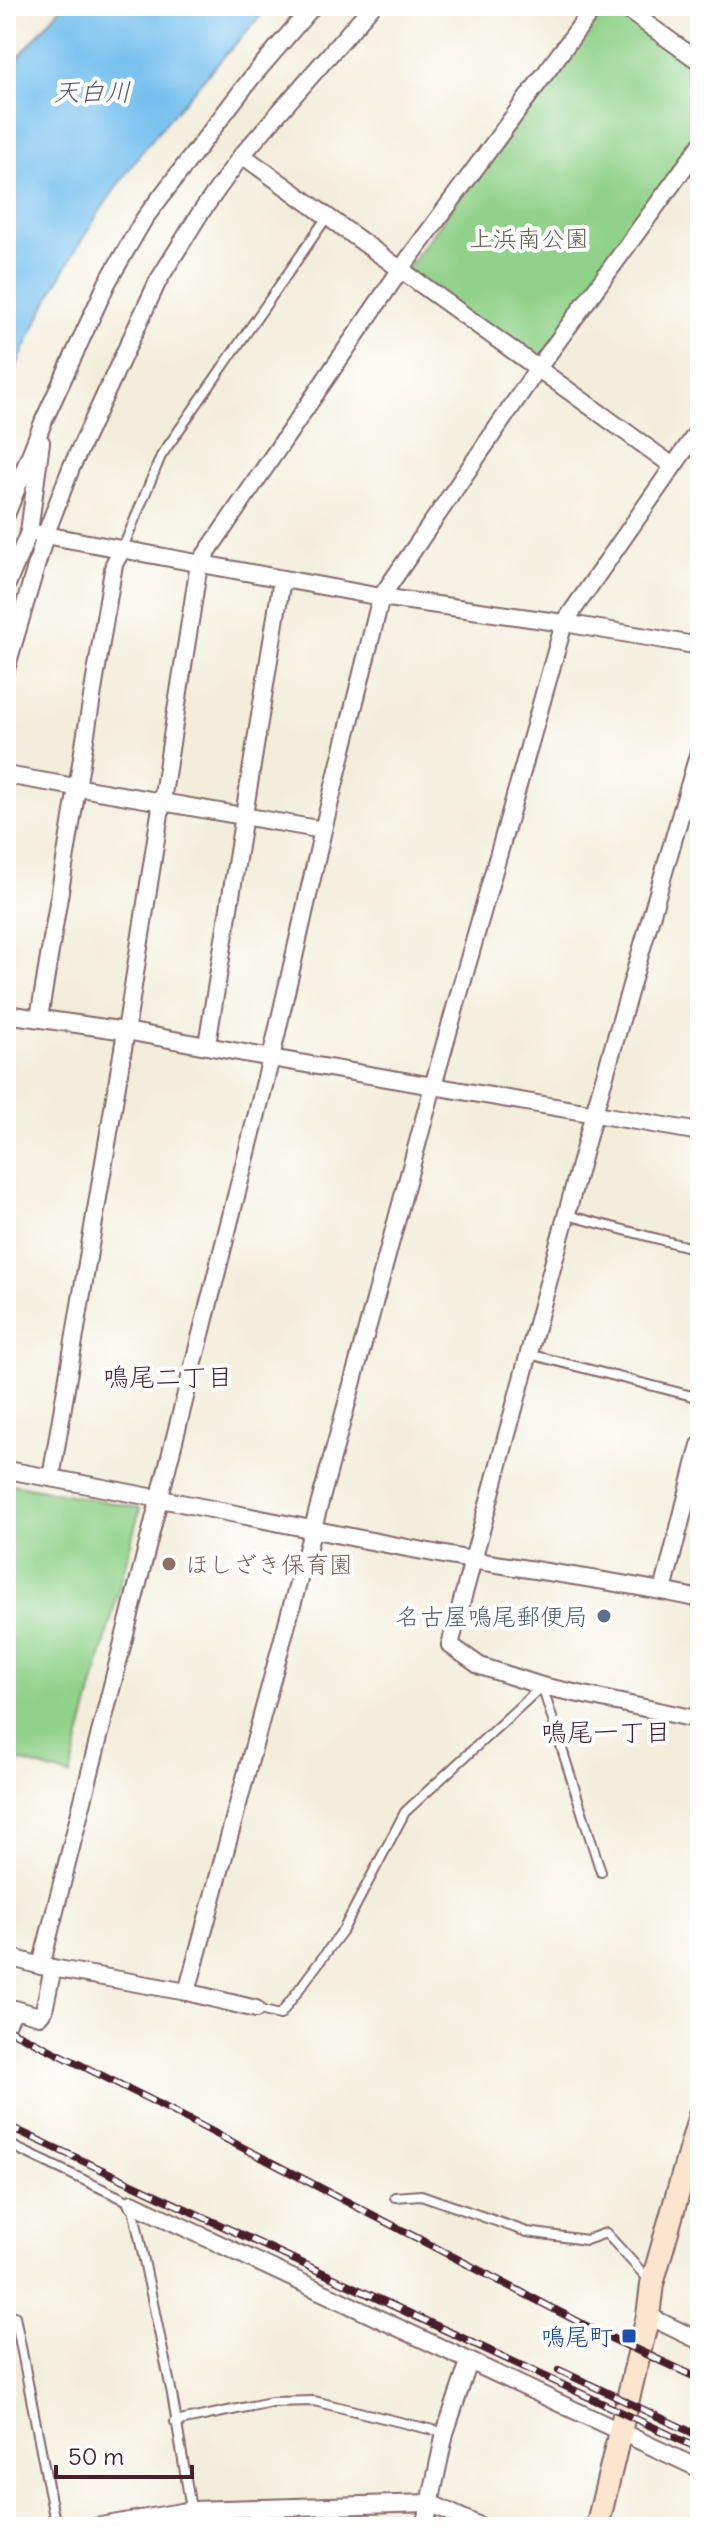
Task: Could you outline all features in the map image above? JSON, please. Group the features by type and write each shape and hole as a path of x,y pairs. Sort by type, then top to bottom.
{"street":[{"path":"6,515 44,420 107,283 144,219 252,77 313,6"},
{"path":"6,587 71,468 158,281 199,215 242,155 372,6"},
{"path":"51,1478 126,1031 199,564 401,269 595,6"},
{"path":"622,6 700,62"},
{"path":"6,2026 15,2009 39,2016 44,2010 47,1967 159,1497 271,1058 381,597 538,368 700,146"},
{"path":"242,155 673,466"},
{"path":"6,669 37,534 44,420"},
{"path":"187,1992 433,1086 564,623 700,428"},
{"path":"37,534 381,597 700,646"},
{"path":"39,1018 114,564 122,550"},
{"path":"207,1045 282,579"},
{"path":"700,748 594,1113 450,1645 480,1666 542,1686 700,1720"},
{"path":"6,775 323,830"},
{"path":"6,1014 126,1031 700,1132"},
{"path":"663,1591 700,1445"},
{"path":"6,1470 159,1497 471,1560 700,1599"},
{"path":"6,1956 256,2009"},
{"path":"597,2527 622,2431 648,2316 652,2284 697,2144 700,2115"},
{"path":"132,2203 700,2469"},
{"path":"648,2316 700,2341"},
{"path":"425,2527 445,2433 469,2362"},
{"path":"95,2527 430,2503 482,2527"}],"lane":[{"path":"122,550 161,456 328,217"},
{"path":"566,1215 700,1250"},
{"path":"528,1354 700,1398"},
{"path":"256,2009 280,2015 343,1930 405,1812 542,1686 601,1872"},
{"path":"6,2143 132,2203 172,2394 193,2519"},
{"path":"395,2197 421,2195 527,2232 586,2240 606,2233 652,2284"},
{"path":"6,2319 15,2316 56,2527"},
{"path":"175,2422 271,2402 314,2401 445,2433"}],"green space":[{"name":"上浜南公園","path":"601,6 614,6 700,68 700,139 535,366 406,270"},
{"path":"6,1483 140,1508 70,1776 6,1757"}],"water":[{"name":"天白川","path":"62,6 269,6 172,115 101,209 34,328 6,391 6,72"}],"railway":[{"path":"6,2028 600,2333 700,2379"},
{"path":"6,2125 700,2449"},
{"path":"559,2370 693,2433"}],"place":[{"name":"ほしざき保育園","path":"169,1564"},
{"name":"名古屋鳴尾郵便局","path":"604,1616"},
{"name":"鳴尾町","path":"629,2336"}],"district":[{"name":"鳴尾二丁目","path":"168,1376"},
{"name":"鳴尾一丁目","path":"606,1731"}]}
